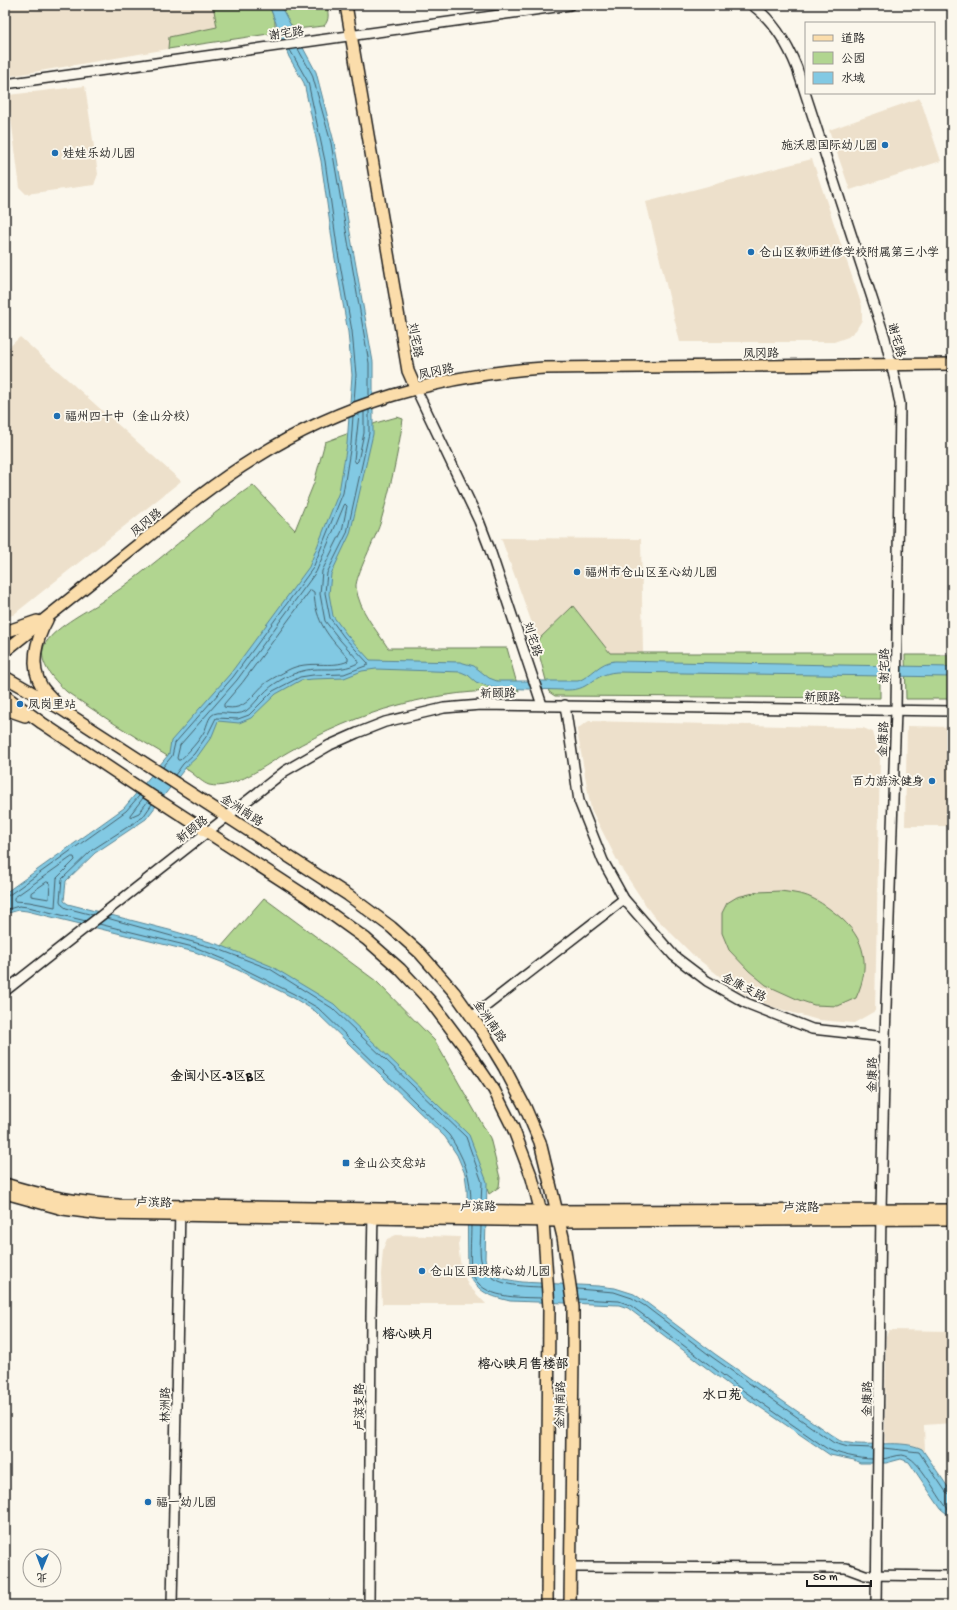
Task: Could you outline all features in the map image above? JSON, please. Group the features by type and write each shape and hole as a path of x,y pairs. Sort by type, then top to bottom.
{"main road":[{"name":"刘宅路","path":"346,5 408,371 416,389"},
{"name":"凤冈路","path":"5,651 216,484 275,446 317,424 377,401 416,389 484,374 544,368 952,364"},
{"path":"5,632 26,626 50,615"},
{"path":"50,615 40,633 35,662 37,674 42,687 61,709"},
{"name":"金洲南路","path":"5,677 61,709 228,816 348,895 391,927 420,953 454,992 504,1067 528,1114 540,1142 558,1216 570,1284 574,1354 570,1605"},
{"name":"金洲南路","path":"5,696 42,723 309,898 366,939 400,969 431,1002 464,1046 494,1090 518,1140 532,1178 542,1216 549,1308 547,1605"},
{"path":"5,709 42,723"},
{"path":"5,1184 52,1197 83,1202 180,1211"},
{"name":"卢滨路","path":"5,1194 42,1204 82,1212 180,1211 542,1216 881,1215 952,1219"},
{"path":"881,1215 952,1210"}],"street":[{"name":"谢宅路","path":"5,84 570,5"},
{"name":"谢宅路","path":"752,5 773,24 785,41 792,56 853,236 892,364 900,404 896,710"},
{"name":"刘宅路","path":"416,389 479,521 542,705"},
{"name":"新颐路","path":"5,990 285,771 330,745 371,727 400,718 444,708 481,705 952,711"},
{"name":"金康支路","path":"565,705 579,801 603,861 624,899 674,956 708,981 746,1003 812,1028 885,1037"},
{"name":"金康路","path":"876,1575 885,1037 896,710"},
{"path":"472,1017 624,899"},
{"name":"林洲路","path":"172,1605 180,1211"},
{"name":"卢滨支路","path":"369,1605 373,1213"},
{"path":"571,1567 846,1568 865,1575 952,1576"},
{"path":"876,1575 876,1605"}],"shaded area":[{"path":"5,5 213,5 218,27 169,37 168,49 5,77"},
{"name":"娃娃乐幼儿园","path":"85,86 98,174 94,185 26,194 20,188 8,95"},
{"name":"施沃恩国际幼儿园","path":"920,98 941,161 850,190 829,130"},
{"name":"仓山区教师进修学校附属第三小学","path":"812,159 862,306 862,320 856,330 848,337 834,342 680,342 646,202"},
{"name":"福州四十中（金山分校）","path":"20,337 181,481 13,615 5,617 5,351"},
{"name":"福州市仓山区至心幼儿园","path":"501,538 641,539 643,653 610,653 573,606 538,640"},
{"path":"589,721 863,728 873,732 880,757 875,1011 854,1023 818,1020 773,1007 738,991 693,955 651,913 620,866 591,809 577,730"},
{"path":"907,726 952,727 952,826 905,826"},
{"name":"仓山区国投榕心幼儿园","path":"396,1235 460,1237 458,1245 461,1268 468,1285 486,1304 382,1304 381,1274 383,1249 387,1239"},
{"path":"889,1330 952,1331 952,1423 924,1425 925,1451 885,1442 886,1336"}],"green space":[{"path":"213,5 269,5 275,20 275,33 168,49 169,37 217,27"},
{"path":"280,5 327,5 327,21 324,26 296,29 289,23"},
{"path":"397,417 403,419 390,485 378,530 362,566 356,587 364,612 388,648 507,648 519,691 488,691 428,698 370,714 315,737 250,775 229,784 218,786 205,783 171,759 67,692 53,678 45,665 43,652 44,646 48,640 61,627 101,602 140,574 233,499 253,485 295,530 314,483 325,442"},
{"path":"573,606 610,653 880,653 880,698 555,696 549,692 537,646 538,640"},
{"path":"905,655 952,655 952,699 906,699"},
{"path":"780,891 804,895 815,899 831,910 851,928 862,949 864,960 864,972 856,998 838,1006 814,1005 799,1000 766,985 749,971 729,950 722,933 722,913 727,903 737,897 758,892"},
{"path":"264,898 376,981 435,1041 490,1138 500,1178 499,1187 489,1194 467,1136 376,1051 221,947"}],"water":[{"path":"269,5 280,5 316,72 334,142 373,362 373,434 350,534 331,574 329,594 333,616 347,635 370,660 460,662 474,666 489,678 497,681 578,681 600,666 615,661 952,667 952,677 617,672 603,675 585,686 574,690 493,688 476,682 468,675 461,672 376,669 362,671 344,678 301,680 276,694 251,718 239,723 218,721 212,736 197,757 186,767 146,819 95,853 66,881 64,901 68,904 173,931 220,945 271,966 334,1004 469,1135 487,1182 485,1259 490,1270 498,1277 521,1282 615,1288 634,1294 715,1354 838,1440 846,1443 857,1444 905,1444 922,1449 952,1493 952,1518 941,1509 909,1462 901,1459 886,1463 860,1463 854,1460 830,1455 742,1395 628,1308 619,1305 510,1301 485,1293 476,1285 468,1273 467,1189 465,1174 457,1155 445,1137 315,1011 292,997 224,963 195,952 27,911 19,910 5,914 5,893 124,808 169,754 171,741 230,674 309,567 339,492 347,444 352,375 348,332 334,253 321,161 304,83 289,57"}],"place":[{"name":"施沃恩国际幼儿园","path":"885,145"},
{"name":"娃娃乐幼儿园","path":"55,153"},
{"name":"仓山区教师进修学校附属第三小学","path":"751,252"},
{"name":"福州四十中（金山分校）","path":"57,416"},
{"name":"福州市仓山区至心幼儿园","path":"577,572"},
{"name":"凤岗里站","path":"20,704"},
{"name":"百力游泳健身","path":"932,781"},
{"name":"金山公交总站","path":"346,1163"},
{"name":"仓山区国投榕心幼儿园","path":"422,1271"},
{"name":"福一幼儿园","path":"148,1502"}],"district":[{"name":"金闽小区-3区B区","path":"218,1075"},
{"name":"榕心映月","path":"408,1333"},
{"name":"榕心映月售楼部","path":"523,1363"},
{"name":"水口苑","path":"722,1394"}]}
